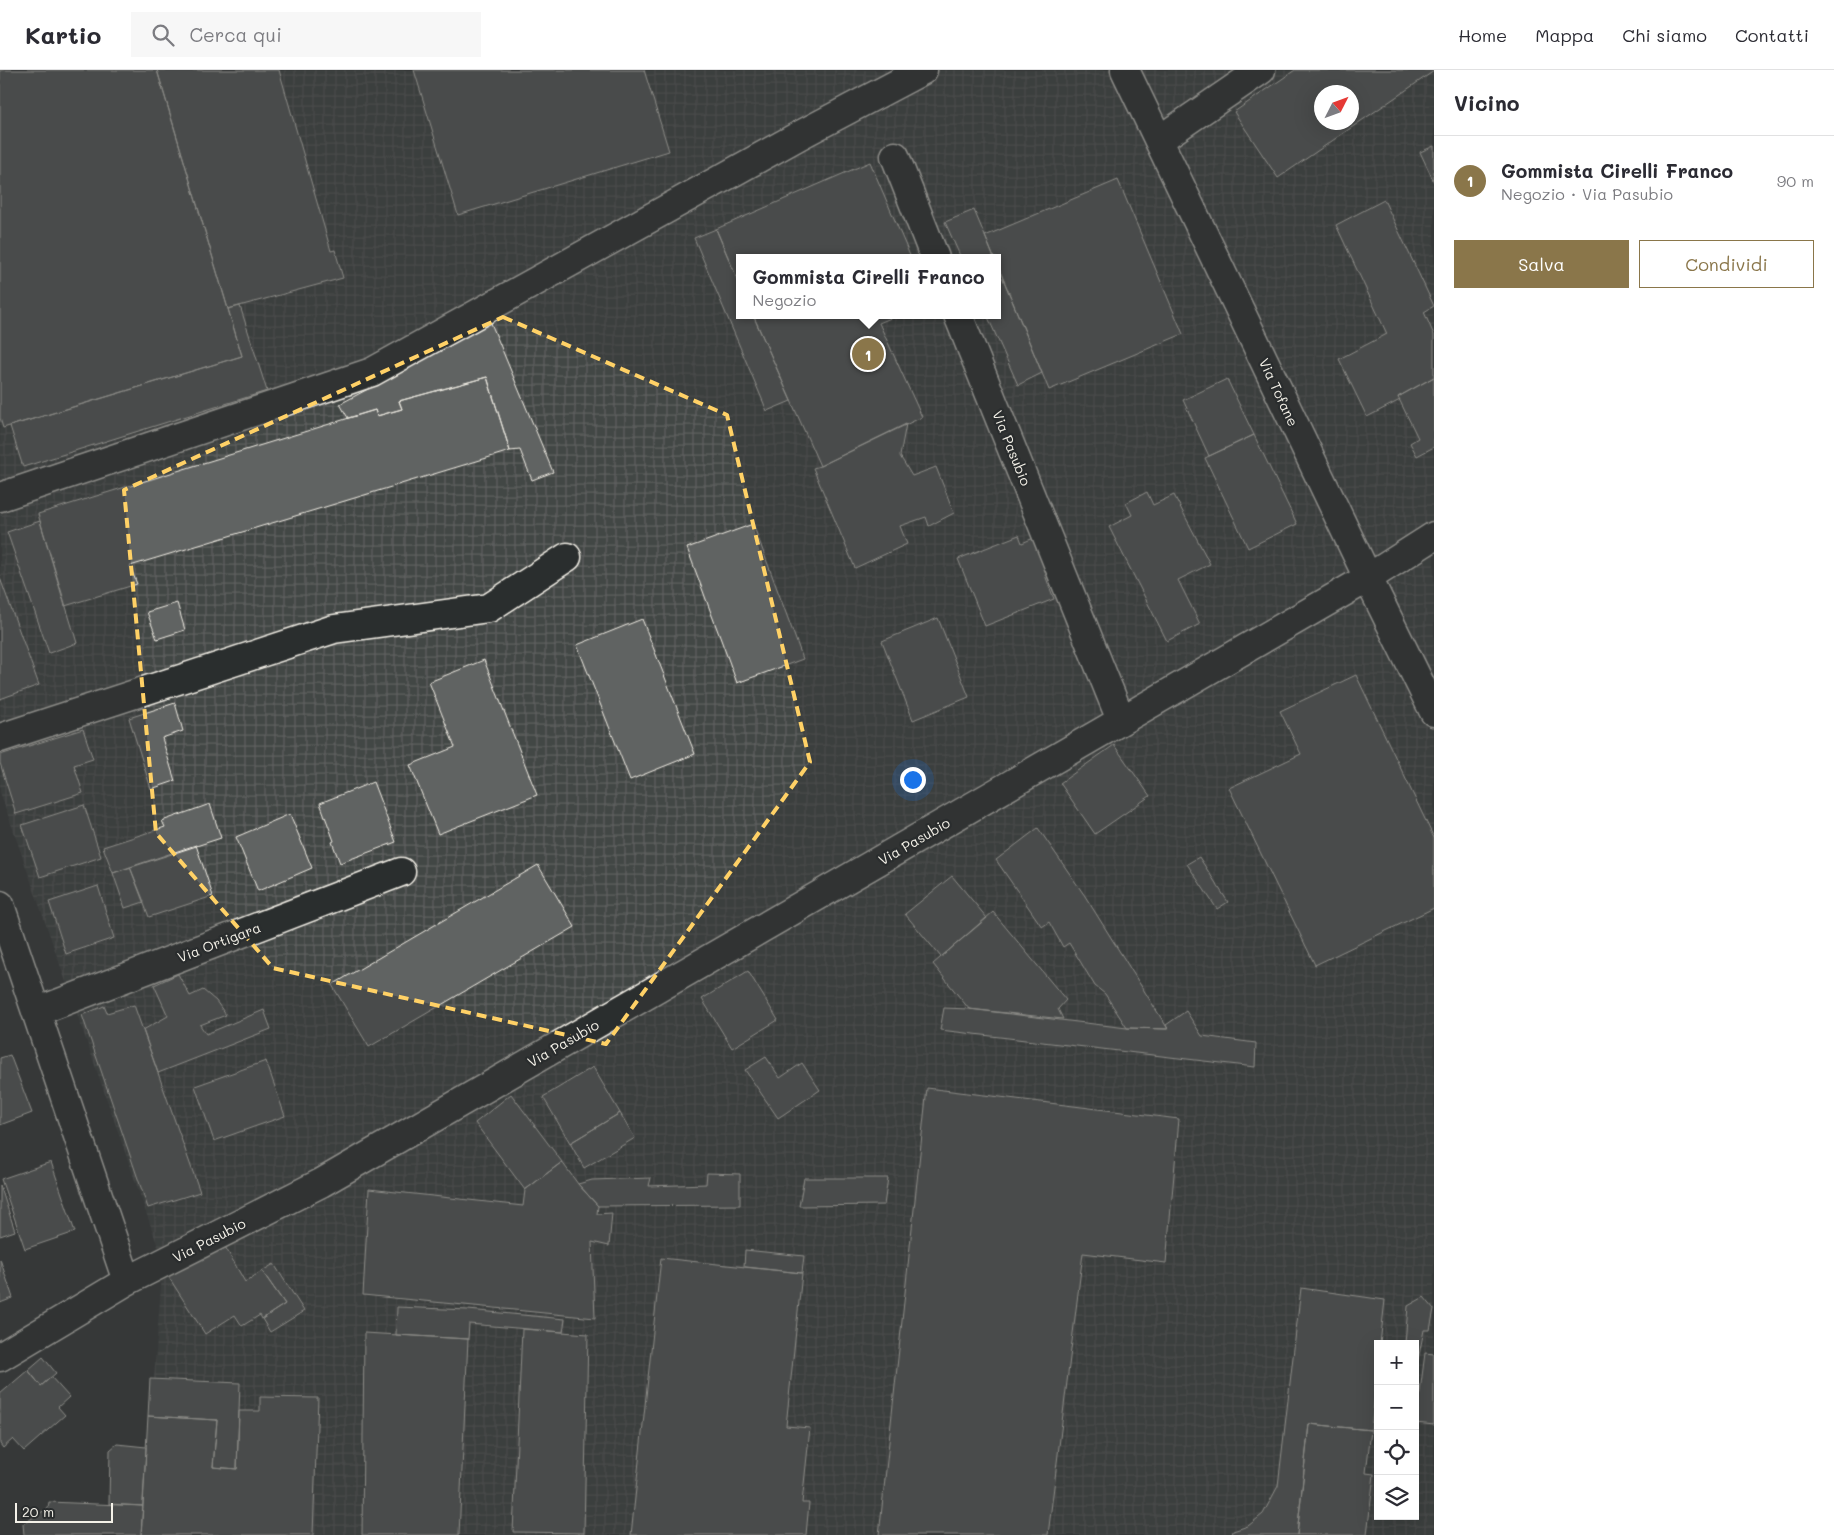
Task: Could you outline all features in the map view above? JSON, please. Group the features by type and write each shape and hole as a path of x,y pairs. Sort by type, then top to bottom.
{"street":[{"name":"Via Tofane","path":"1125,70 1434,712"},
{"path":"1159,140 1260,70"},
{"path":"0,497 372,372 909,74"},
{"path":"895,156 933,254"},
{"name":"Via Pasubio","path":"960,319 1121,720"},
{"name":"Via Pasubio","path":"0,1357 127,1281 321,1183 1368,578 1434,536"},
{"path":"0,738 334,629 488,608 567,557"},
{"name":"Via Ortigara","path":"36,1012 402,872"},
{"path":"0,905 127,1281"}],"highlighted area":[{"path":"503,317 727,415 810,762 606,1044 273,968 156,833 124,490"}],"shaded area":[{"path":"0,70 1434,70 1434,1535 142,1535 163,1261 0,792"}],"building":[{"path":"0,70 157,70 242,356 3,428 0,418"},
{"path":"157,70 279,70 331,251 335,250 343,278 228,309"},
{"path":"414,70 644,70 669,151 458,215"},
{"path":"1295,70 1434,70 1359,122 1359,85 1314,85 1314,130 1348,130 1278,178 1234,112"},
{"path":"1434,146 1434,182 1420,152"},
{"path":"870,162 909,254 736,254 736,276 716,229"},
{"path":"1118,180 1183,334 1049,390 1001,274 1001,254 992,254 985,236"},
{"path":"1384,200 1434,306 1424,312 1434,335 1434,377 1398,397 1400,400 1367,417 1339,359 1387,334 1336,225"},
{"path":"974,210 992,254 959,254 945,222"},
{"path":"716,229 736,276 736,319 755,319 791,401 767,411 694,238"},
{"path":"1001,274 1042,373 1018,385 989,319 1001,319"},
{"path":"240,306 267,391 23,467 10,426 242,356 228,309"},
{"path":"755,319 888,319 879,323 922,417 820,466"},
{"path":"491,323 553,472 532,480 520,450 510,451 487,377 399,401 402,409 377,416 375,410 348,418 340,404"},
{"path":"487,377 510,451 130,566 137,584 65,606 38,514 375,410 377,416 402,409 399,401"},
{"path":"1434,377 1434,447 1417,456 1410,443 1418,438 1398,397"},
{"path":"1227,379 1254,435 1209,456 1183,400"},
{"path":"906,424 900,456 912,476 936,467 954,513 929,526 926,517 900,526 907,544 855,568 813,468"},
{"path":"1254,435 1297,524 1248,548 1205,458"},
{"path":"1147,492 1153,505 1174,495 1210,564 1178,580 1200,624 1167,641 1109,527 1132,515 1126,503"},
{"path":"40,521 77,643 49,653 7,532"},
{"path":"753,524 803,659 737,683 687,548"},
{"path":"1019,535 1022,543 1036,537 1050,573 1045,575 1054,599 985,626 958,559"},
{"path":"0,578 39,685 0,699"},
{"path":"177,603 185,630 157,639 147,612"},
{"path":"938,618 969,697 913,720 882,641"},
{"path":"642,619 695,754 630,780 577,645"},
{"path":"484,660 537,795 438,834 410,765 455,747 429,682"},
{"path":"1356,675 1434,838 1434,908 1315,965 1229,788 1301,754 1280,711"},
{"path":"175,703 183,731 162,738 175,781 151,789 129,718"},
{"path":"83,729 93,759 74,765 83,793 16,814 0,763 0,755"},
{"path":"1114,745 1150,796 1095,834 1060,783"},
{"path":"373,782 396,842 340,863 320,803"},
{"path":"210,804 221,838 113,873 103,847 165,827 162,821"},
{"path":"84,805 101,857 40,877 22,825"},
{"path":"290,814 312,868 258,891 236,837"},
{"path":"1038,828 1085,896 1168,1029 1127,1028 1105,994 1095,986 1069,943 1063,947 1049,922 1042,927 996,860"},
{"path":"196,845 213,896 149,917 130,867"},
{"path":"1199,857 1228,902 1217,909 1187,864"},
{"path":"538,865 575,927 369,1047 332,985"},
{"path":"130,867 144,902 125,908 113,873"},
{"path":"952,876 987,918 941,957 905,914"},
{"path":"98,886 114,938 66,954 49,902"},
{"path":"993,912 1066,1000 1058,1009 1063,1019 969,1009 933,964"},
{"path":"748,971 778,1020 732,1048 702,999"},
{"path":"178,974 190,996 203,990 216,1001 226,1015 200,1025 206,1034 264,1010 271,1029 158,1073 143,1030 168,1016 154,985"},
{"path":"134,1005 200,1192 148,1208 82,1015 104,1006 107,1013"},
{"path":"944,1008 969,1009 1127,1028 1168,1029 1166,1025 1186,1011 1202,1036 1256,1043 1255,1067 940,1030"},
{"path":"10,1055 32,1113 0,1125 0,1058"},
{"path":"766,1057 780,1078 802,1063 820,1090 778,1118 745,1070"},
{"path":"266,1061 285,1116 214,1141 195,1086"},
{"path":"593,1067 620,1113 570,1143 543,1097"},
{"path":"927,1088 1179,1119 1166,1263 1083,1253 1048,1535 879,1535"},
{"path":"511,1094 562,1162 525,1190 475,1123"},
{"path":"620,1113 635,1138 584,1168 570,1143"},
{"path":"51,1162 75,1232 25,1249 1,1179"},
{"path":"562,1162 578,1184 598,1206 597,1214 612,1213 609,1246 592,1242 595,1318 363,1295 369,1189 523,1206 525,1190"},
{"path":"707,1173 740,1174 740,1205 598,1206 578,1184 592,1180 651,1178 649,1186 706,1184"},
{"path":"804,1178 888,1178 884,1205 799,1206"},
{"path":"0,1185 15,1231 0,1236"},
{"path":"223,1243 245,1282 262,1271 285,1304 262,1319 260,1315 242,1326 235,1315 205,1334 168,1276"},
{"path":"745,1250 804,1256 802,1273 744,1267"},
{"path":"661,1258 802,1273 786,1426 810,1428 802,1503 809,1503 806,1535 631,1535"},
{"path":"0,1259 13,1298 0,1303"},
{"path":"274,1264 304,1311 270,1332 262,1319 285,1304 262,1271"},
{"path":"1301,1288 1385,1300 1380,1340 1374,1340 1374,1403 1371,1430 1309,1424 1297,1535 1232,1535 1233,1531 1248,1526 1263,1514 1278,1486"},
{"path":"1424,1297 1434,1309 1430,1330 1424,1330 1419,1355 1419,1340 1405,1340 1408,1306"},
{"path":"397,1307 468,1310 565,1319 563,1332 469,1324 468,1339 396,1335"},
{"path":"522,1329 588,1334 584,1533 513,1532"},
{"path":"364,1333 468,1339 459,1535 362,1535"},
{"path":"1425,1353 1434,1354 1434,1425 1419,1423 1419,1400"},
{"path":"43,1357 56,1373 41,1386 28,1370"},
{"path":"28,1370 41,1386 51,1377 69,1397 58,1407 65,1415 24,1451 13,1439 3,1448 0,1444 0,1394"},
{"path":"150,1379 240,1383 237,1469 213,1467 217,1420 148,1416"},
{"path":"260,1397 318,1398 313,1535 141,1535 148,1416 217,1420 213,1467 237,1469 239,1411 260,1411"},
{"path":"1309,1424 1371,1430 1366,1473 1374,1474 1367,1535 1297,1535"},
{"path":"117,1444 146,1447 143,1506 109,1504 110,1450"},
{"path":"49,1502 143,1506 141,1535 24,1535 23,1524 48,1508"}],"place":[{"name":"Gommista Cirelli Franco","path":"868,354"}]}
